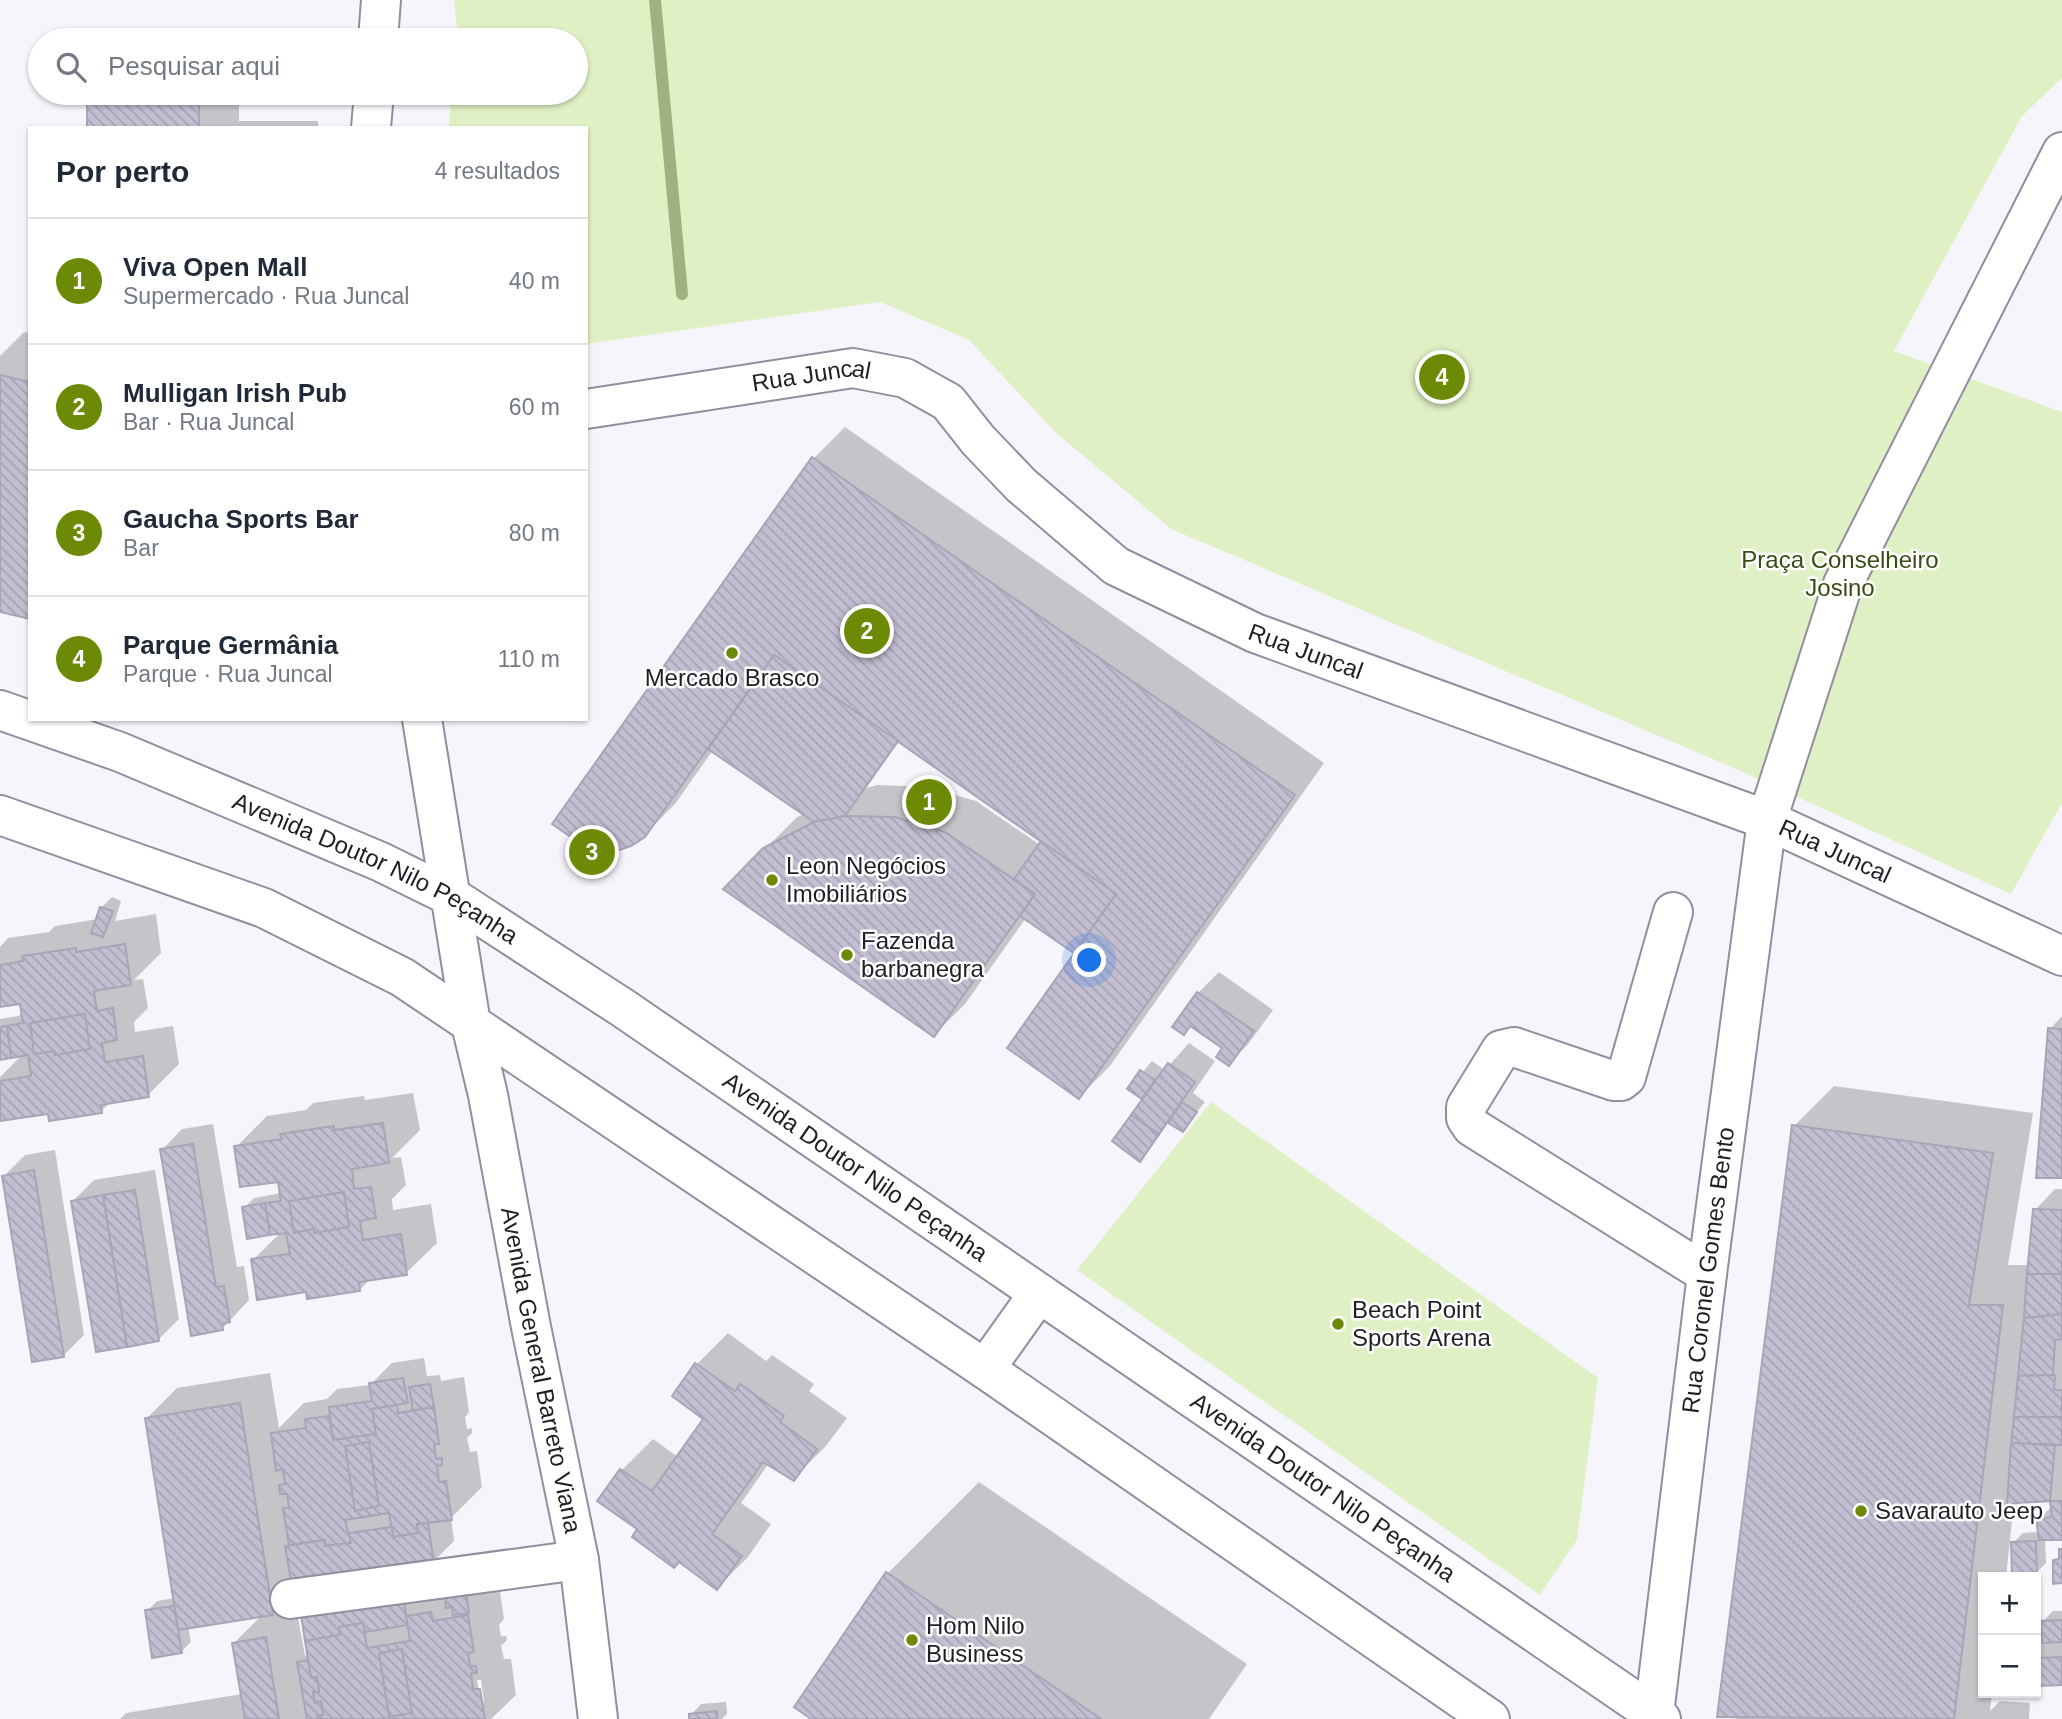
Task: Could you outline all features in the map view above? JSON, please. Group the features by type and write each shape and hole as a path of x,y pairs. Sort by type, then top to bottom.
{"street":[{"path":"379,28 381,0"},
{"path":"371,126 373,105"},
{"name":"Rua Coronel Gomes Bento","path":"1655,1717 1707,1274 1767,820 1843,584 2062,152"},
{"name":"Rua Juncal","path":"588,409 853,368 905,378 948,402 978,440 1021,485 1116,566 1255,633 1767,820 2062,956"},
{"name":"Avenida Doutor Nilo Peçanha","path":"0,710 28,720"},
{"name":"Avenida Doutor Nilo Peçanha","path":"31,721 120,752 381,862 452,897 623,1008 1655,1717"},
{"name":"Avenida General Barreto Viana","path":"422,721 471,1024 488,1095 531,1327 579,1560 598,1719"},
{"path":"0,815 264,908 402,977 985,1369 1490,1719"},
{"path":"1673,912 1626,1077 1621,1081 1614,1081 1514,1047 1507,1047 1501,1049 1466,1107 1466,1118 1472,1127 1707,1274"},
{"path":"985,1369 1039,1293"},
{"path":"289,1599 579,1560"}],"green space":[{"name":"Praça Conselheiro Josino","path":"454,0 2062,0 2062,78 2022,116 1894,351 2062,412 2062,803 2011,894 1720,762 1171,529 1056,433 969,340 880,302 588,344 588,126 449,126 450,105 588,105 588,28 457,27"},
{"name":"Beach Point Sports Arena","path":"1211,1102 1598,1378 1577,1540 1540,1595 1077,1270"}],"building":[{"path":"87,105 199,105 199,126 87,126"},
{"path":"0,375 28,382 28,619 0,612"},
{"path":"812,457 1295,795 1079,1099 1007,1048 1116,894 774,655 645,837 616,851 600,851 584,846 552,824"},
{"path":"774,655 898,741 845,816 814,822 708,749"},
{"path":"845,816 895,817 945,832 1035,894 934,1037 723,889 763,848 814,822"},
{"path":"1041,841 1116,894 1074,953 1020,916 1035,894 1014,879"},
{"path":"100,907 113,911 103,937 91,933"},
{"path":"125,944 131,985 94,991 97,1011 113,1008 117,1040 102,1043 105,1062 143,1056 149,1097 101,1105 102,1113 49,1121 48,1114 0,1121 0,1081 31,1076 28,1055 11,1058 7,1026 23,1023 20,1004 0,1007 0,965 23,961 22,956 76,948 76,952"},
{"path":"1197,992 1254,1031 1229,1066 1216,1057 1222,1048 1190,1026 1184,1035 1172,1027"},
{"path":"85,1014 90,1049 55,1055 54,1051 34,1054 30,1023"},
{"path":"7,1026 11,1058 0,1060 0,1027"},
{"path":"2048,1028 2062,1029 2062,1178 2036,1178"},
{"path":"1168,1063 1195,1082 1159,1134 1131,1115"},
{"path":"1140,1070 1155,1080 1142,1099 1127,1089"},
{"path":"1182,1102 1197,1112 1183,1132 1168,1123"},
{"path":"1131,1115 1159,1134 1140,1162 1112,1141"},
{"path":"383,1123 389,1163 352,1169 354,1189 371,1187 376,1218 360,1221 363,1240 401,1234 407,1275 359,1282 360,1291 307,1299 306,1292 257,1300 251,1259 290,1254 286,1233 270,1235 265,1203 281,1201 278,1182 240,1187 234,1146 282,1139 280,1134 334,1126 334,1130"},
{"name":"Savarauto Jeep","path":"1792,1125 1993,1153 1969,1305 2003,1305 1954,1719 1717,1717"},
{"path":"193,1144 216,1287 224,1286 230,1322 222,1324 223,1330 191,1336 160,1149"},
{"path":"34,1170 64,1357 32,1362 2,1176"},
{"path":"135,1190 159,1341 127,1347 103,1195"},
{"path":"344,1192 349,1227 314,1233 314,1229 294,1233 289,1201"},
{"path":"103,1195 127,1347 96,1352 71,1201"},
{"path":"265,1203 270,1235 247,1239 242,1207"},
{"path":"2033,1209 2062,1210 2062,1274 2027,1274"},
{"path":"2027,1274 2062,1274 2062,1314 2024,1318"},
{"path":"2062,1314 2062,1339 2055,1340 2053,1375 2018,1376 2024,1318"},
{"path":"695,1363 735,1391 740,1384 784,1416 780,1422 817,1449 794,1481 763,1462 712,1534 742,1556 717,1590 679,1562 674,1568 632,1537 637,1529 597,1501 620,1469 652,1491 703,1419 672,1396"},
{"path":"2055,1375 2054,1390 2062,1390 2062,1417 2014,1417 2018,1376"},
{"path":"403,1378 408,1403 372,1409 376,1434 333,1440 329,1407 372,1401 369,1383"},
{"path":"430,1384 434,1407 413,1411 409,1387"},
{"path":"240,1403 273,1615 178,1630 145,1418"},
{"path":"397,1405 398,1413 434,1407 439,1444 434,1445 436,1459 442,1458 442,1465 437,1466 439,1482 446,1481 452,1520 417,1524 418,1533 393,1537 389,1513 345,1520 351,1543 325,1546 325,1540 289,1545 283,1508 289,1508 287,1494 280,1494 279,1485 285,1484 283,1469 276,1471 271,1433 306,1428 305,1419 329,1416 333,1440 376,1434 372,1409"},
{"path":"2014,1417 2062,1417 2062,1445 2011,1443"},
{"path":"369,1442 379,1506 355,1511 345,1446"},
{"path":"2011,1443 2055,1445 2050,1501 2007,1504"},
{"path":"2050,1501 2062,1501 2062,1540 2039,1540 2036,1519 2052,1517"},
{"path":"428,1523 434,1563 292,1586 285,1546 325,1540 325,1546 351,1543 349,1533 392,1527 393,1537 418,1533 417,1524"},
{"path":"2036,1541 2037,1572 2012,1572 2011,1542"},
{"path":"2059,1549 2062,1549 2062,1583 2053,1584 2053,1560 2059,1559"},
{"name":"Hom Nilo Business","path":"886,1572 1101,1719 811,1719 794,1707"},
{"path":"466,1591 469,1613 453,1615 452,1607 446,1608 445,1597"},
{"path":"402,1592 408,1625 365,1632 363,1623 339,1627 340,1635 305,1641 300,1608"},
{"path":"174,1606 182,1653 152,1658 145,1610"},
{"path":"431,1612 433,1621 468,1615 474,1652 468,1653 470,1666 476,1666 477,1673 471,1673 473,1689 480,1689 485,1719 318,1719 317,1716 323,1715 321,1701 315,1703 313,1692 319,1692 317,1677 311,1678 305,1641 340,1635 339,1627 363,1623 367,1648 410,1641 406,1616"},
{"path":"2062,1620 2062,1642 2042,1643 2041,1621"},
{"path":"266,1637 279,1719 245,1719 232,1643"},
{"path":"402,1649 412,1713 389,1717 379,1653"},
{"path":"2062,1657 2062,1685 2041,1686 2041,1658"},
{"path":"308,1660 311,1678 317,1677 319,1692 313,1692 315,1703 321,1701 323,1715 317,1716 318,1719 307,1719 297,1662"},
{"path":"717,1711 717,1719 689,1719 689,1714"}],"waterway":[{"path":"655,0 682,294"}],"place":[{"name":"Parque Germânia","path":"1442,377"},
{"name":"Mulligan Irish Pub","path":"867,631"},
{"name":"Mercado Brasco","path":"732,653"},
{"name":"Viva Open Mall","path":"929,802"},
{"name":"Gaucha Sports Bar","path":"592,852"},
{"name":"Leon Negócios Imobiliários","path":"772,880"},
{"name":"Fazenda barbanegra","path":"847,955"},
{"name":"Beach Point Sports Arena","path":"1338,1324"},
{"name":"Savarauto Jeep","path":"1861,1511"},
{"name":"Hom Nilo Business","path":"912,1640"}]}
